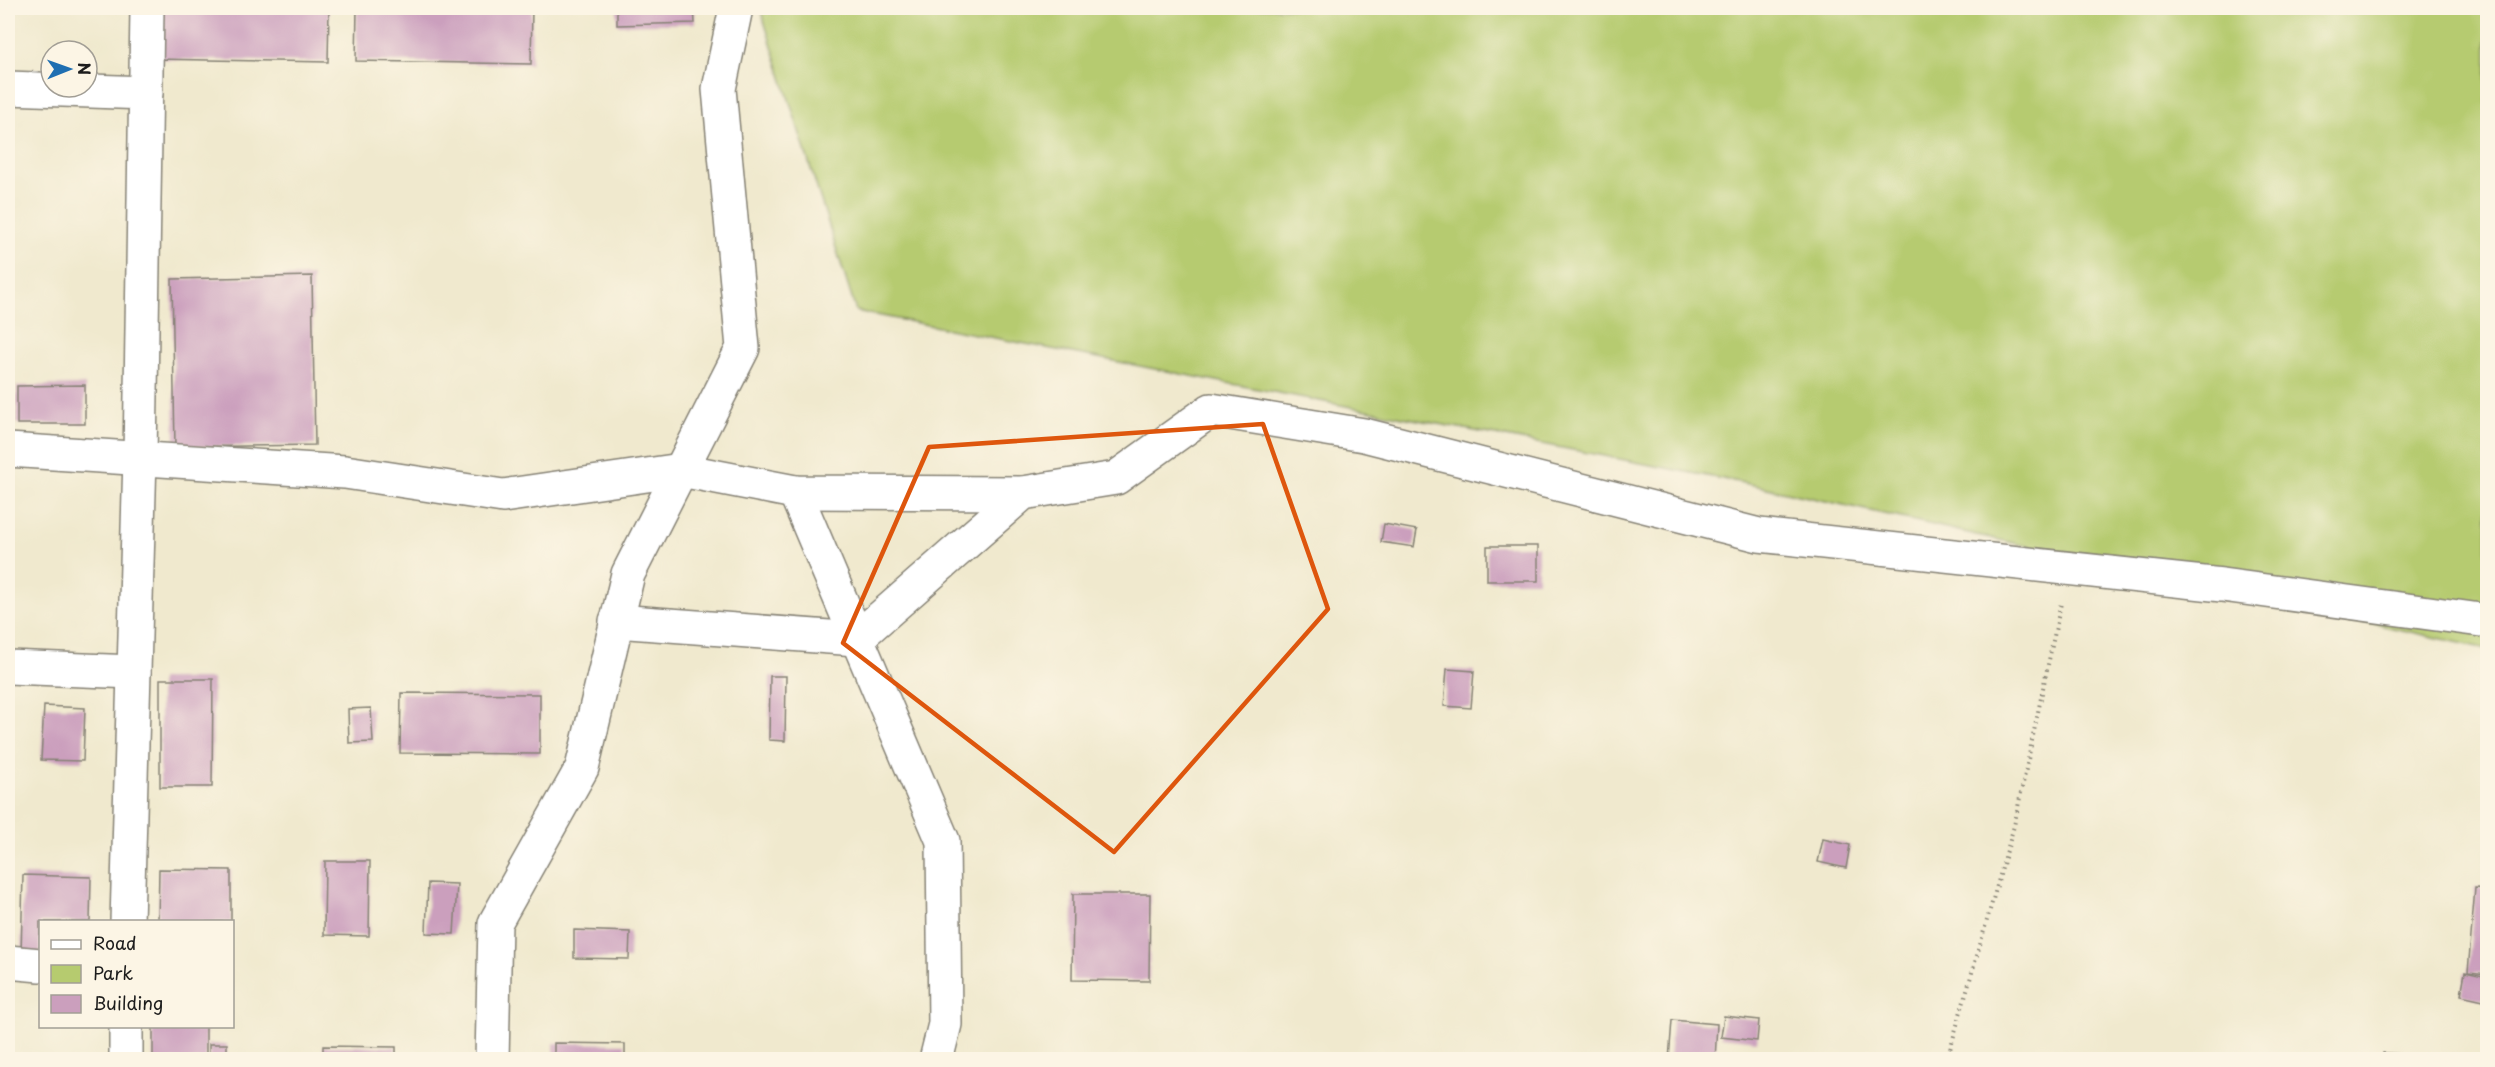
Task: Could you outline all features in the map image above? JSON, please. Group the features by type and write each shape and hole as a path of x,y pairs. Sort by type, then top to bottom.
{"street":[{"path":"127,920 140,457 147,8"},
{"path":"492,1059 495,923 582,768 628,574 743,348 719,89 736,8"},
{"path":"8,88 146,93"},
{"path":"8,450 345,472 502,496 681,470 795,492 1023,493 1116,478 1210,410 1364,435 1759,535 2222,585 2487,621"},
{"path":"795,492 943,841 945,1024 936,1059"},
{"path":"616,621 856,639 1023,493"},
{"path":"8,667 134,672"},
{"path":"8,962 39,965"},
{"path":"126,1028 126,1059"}],"path":[{"path":"1947,1059 2014,825 2068,569"}],"highlighted area":[{"path":"1263,424 1328,609 1114,852 843,643 929,447"}],"green space":[{"path":"760,8 2487,8 2487,649 1754,485 856,311"}],"building":[{"path":"154,8 329,8 328,62 153,59"},
{"path":"357,8 532,8 531,64 356,61"},
{"path":"617,8 694,8 695,23 617,25"},
{"path":"312,276 315,445 175,447 172,279"},
{"path":"85,385 85,424 17,424 17,386"},
{"path":"1384,524 1417,530 1414,547 1381,542"},
{"path":"1487,546 1538,546 1538,581 1487,581"},
{"path":"1447,669 1474,671 1471,708 1444,706"},
{"path":"770,676 786,676 785,741 769,740"},
{"path":"160,679 213,679 212,787 160,787"},
{"path":"401,693 540,694 540,754 400,753"},
{"path":"44,706 85,708 83,761 41,760"},
{"path":"371,708 373,742 349,743 348,709"},
{"path":"1823,839 1850,845 1846,868 1818,862"},
{"path":"325,861 370,861 369,936 324,935"},
{"path":"159,869 231,870 231,920 158,920"},
{"path":"23,875 91,877 90,920 39,920 39,955 21,954"},
{"path":"428,883 457,884 454,934 426,933"},
{"path":"2475,888 2488,889 2488,974 2468,972"},
{"path":"1073,894 1150,894 1149,981 1072,980"},
{"path":"574,930 630,932 629,959 574,958"},
{"path":"2465,972 2488,977 2488,1001 2461,995"},
{"path":"1724,1016 1759,1020 1757,1041 1721,1037"},
{"path":"1672,1020 1717,1024 1715,1060 1669,1060"},
{"path":"153,1028 206,1028 206,1060 153,1060"},
{"path":"554,1043 625,1044 625,1060 554,1060"},
{"path":"209,1044 227,1044 227,1060 209,1060"},
{"path":"323,1046 396,1047 396,1060 323,1060"},
{"path":"2383,1053 2405,1054 2405,1060 2383,1060"}]}
